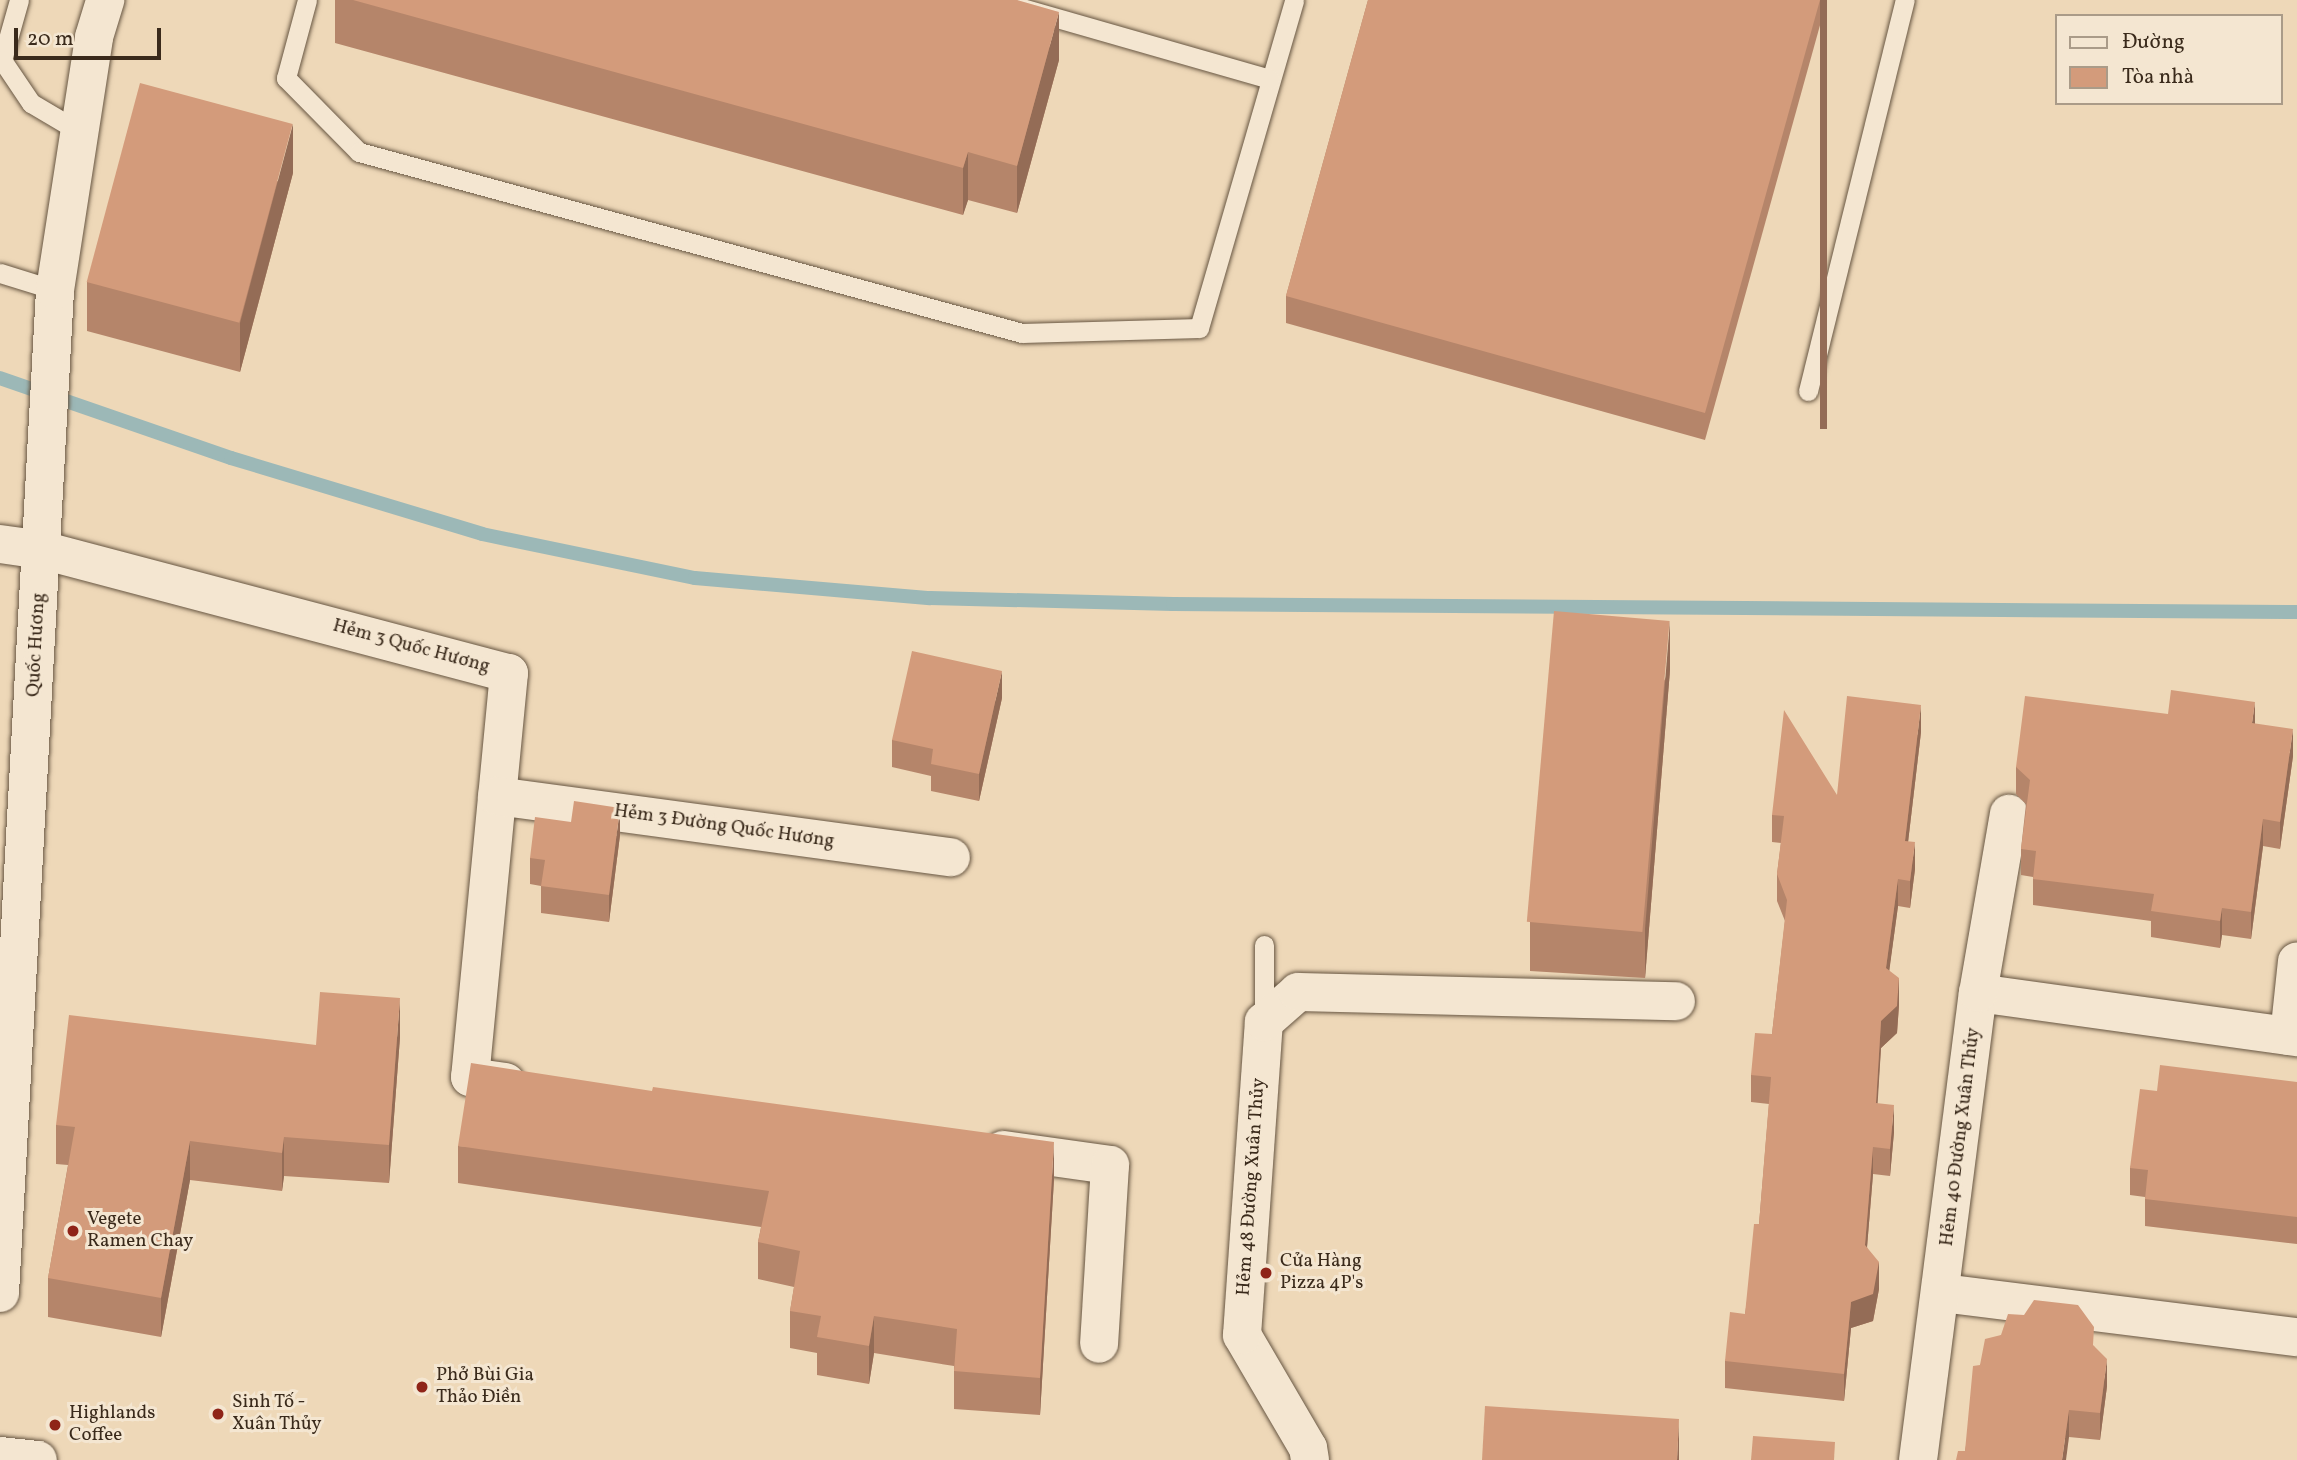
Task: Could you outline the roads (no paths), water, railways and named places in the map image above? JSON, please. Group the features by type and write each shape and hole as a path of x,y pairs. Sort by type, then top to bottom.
{"street":[{"name":"Quốc Hương","path":"0,1293 42,550 50,349 55,290 104,0"},
{"path":"0,544 42,550"},
{"name":"Hẻm 3 Quốc Hương","path":"42,550 509,673 470,1077 538,1086"},
{"name":"Hẻm 3 Đường Quốc Hương","path":"497,796 951,857"},
{"name":"Hẻm 40 Đường Xuân Thủy","path":"1918,1460 1942,1293 1978,993 2009,814"},
{"path":"1978,993 2293,1037 2297,961"},
{"path":"1264,1023 1298,992 1676,1001"},
{"name":"Hẻm 48 Đường Xuân Thủy","path":"1264,1023 1241,1335 1308,1448 1310,1460"},
{"path":"974,1146 1110,1165 1100,1344"},
{"path":"1942,1293 2297,1337"},
{"path":"0,1456 38,1460"}],"lane":[{"path":"19,0 2,60 31,103 80,132"},
{"path":"307,0 286,78 359,152 1022,333 1199,328 1294,0"},
{"path":"994,0 1270,79"},
{"path":"1808,391 1905,0"},
{"path":"0,273 55,290"},
{"name":"Hẻm 48 Đường Xuân Thủy","path":"1264,944 1264,1023"}],"waterway":[{"path":"0,378 231,458 482,534 695,578 930,598 1173,604 2297,612"}],"place":[{"name":"Vegete Ramen Chay","path":"73,1231"},
{"name":"Cửa Hàng Pizza 4P's","path":"1266,1273"},
{"name":"Phở Bùi Gia Thảo Điền","path":"422,1387"},
{"name":"Sinh Tố - Xuân Thủy","path":"218,1414"},
{"name":"Highlands Coffee","path":"55,1425"}]}
